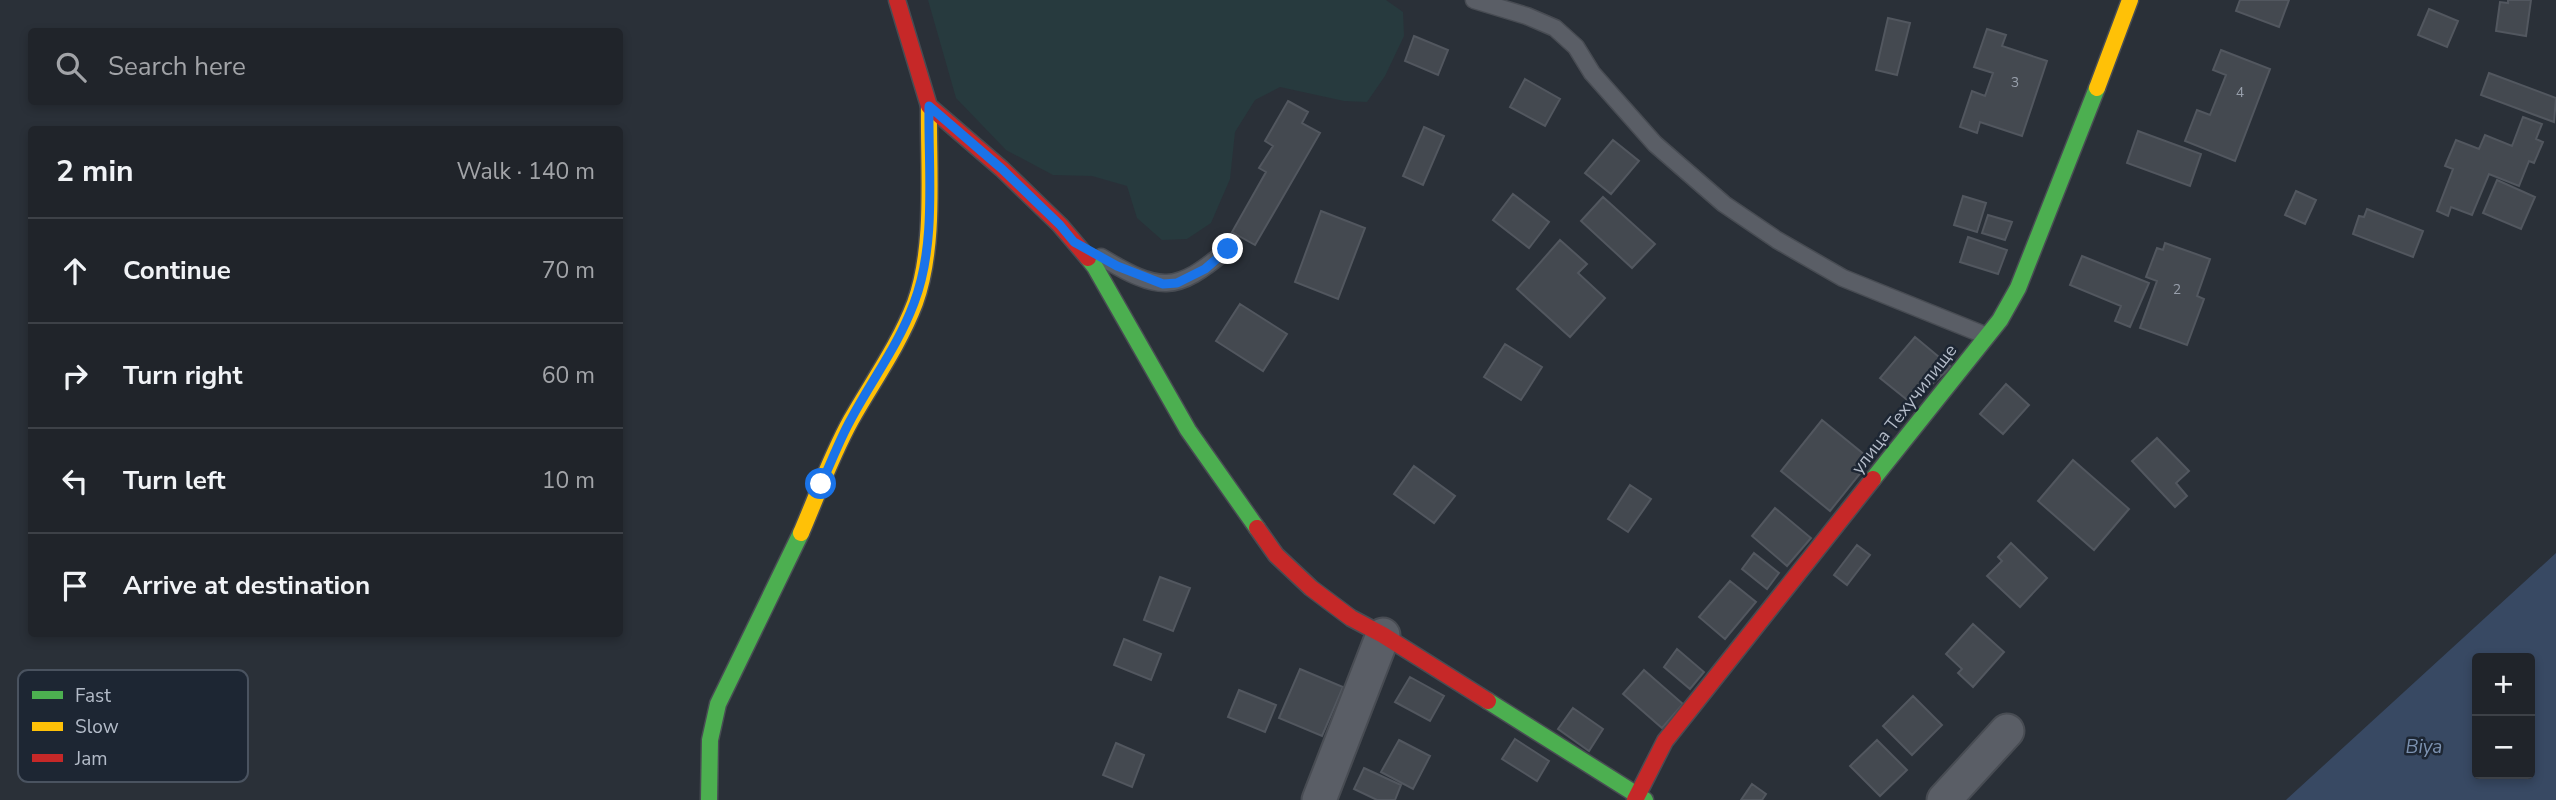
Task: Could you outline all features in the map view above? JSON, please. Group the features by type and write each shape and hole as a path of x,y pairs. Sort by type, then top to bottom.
{"street":[{"path":"709,800 710,740 718,704 783,573 850,422 883,368 915,302 925,261 929,106 897,0"},
{"name":"улица Техучилище","path":"1639,798 1649,768 1665,741 2000,320 2018,288 2066,171 2130,0"},
{"path":"929,106 1002,169 1060,225 1095,267 1188,430 1276,555 1311,588 1351,618 1383,635 1639,798"},
{"path":"1319,800 1383,635"},
{"path":"1944,800 2007,731"}],"lane":[{"path":"1474,0 1504,4 1555,29 1576,47 1592,74 1655,144 1724,204 1777,240 1843,278 1987,336"},
{"path":"1074,242 1117,266 1163,284 1177,283 1192,276 1228,249"}],"green space":[{"path":"928,0 1386,0 1403,12 1404,36 1385,76 1367,102 1344,101 1280,87 1255,100 1235,132 1230,179 1211,223 1187,239 1162,240 1137,218 1127,186 1092,176 1053,175 1006,150 956,98"}],"water":[{"name":"Biya","path":"2556,553 2556,800 2286,800"}],"building":[{"path":"2240,0 2289,0 2279,27 2236,11"},
{"path":"2508,0 2531,0 2526,36 2496,31 2500,2 2508,3"},
{"path":"2429,9 2458,21 2447,47 2418,35"},
{"path":"1888,18 1910,23 1897,75 1876,70"},
{"path":"1987,29 2006,35 2002,46 2047,61 2022,136 1980,122 1977,133 1960,127 1972,91 1985,96 1993,73 1974,67"},
{"path":"1414,36 1448,50 1438,75 1405,61"},
{"path":"2221,50 2270,69 2235,161 2185,141 2197,110 2210,115 2226,75 2213,70"},
{"path":"2489,73 2556,98 2554,122 2481,95"},
{"path":"1525,79 1560,99 1545,126 1510,107"},
{"path":"1288,101 1308,112 1302,123 1320,133 1255,245 1232,232 1266,172 1259,168 1273,146 1265,141"},
{"path":"2523,117 2542,124 2536,139 2543,142 2534,163 2529,161 2519,186 2489,174 2472,215 2451,207 2448,216 2437,211 2453,169 2445,166 2456,140 2479,149 2485,135 2512,146"},
{"path":"1424,127 1444,136 1423,185 1403,176"},
{"path":"2138,131 2201,154 2190,186 2127,163"},
{"path":"1613,140 1639,161 1611,194 1585,173"},
{"path":"2497,180 2535,197 2521,229 2483,213"},
{"path":"2296,191 2316,200 2305,224 2285,215"},
{"path":"1513,194 1549,222 1529,248 1493,220"},
{"path":"1963,196 1986,203 1977,232 1954,225"},
{"path":"1603,197 1655,244 1632,268 1581,221"},
{"path":"2367,209 2423,231 2413,257 2353,234 2359,216 2364,217"},
{"path":"1321,211 1365,228 1338,299 1295,282"},
{"path":"1988,215 2012,222 2005,240 1982,233"},
{"path":"1968,237 2007,250 1998,274 1960,262"},
{"path":"1560,240 1587,264 1578,273 1605,298 1570,337 1517,289"},
{"path":"2165,243 2210,259 2197,296 2204,299 2187,345 2140,328 2157,281 2146,277 2157,248 2163,250"},
{"path":"2082,256 2149,283 2130,327 2115,321 2121,306 2070,285"},
{"path":"1240,304 1287,334 1263,371 1216,341"},
{"path":"1915,337 1951,367 1911,403 1880,378"},
{"path":"1505,344 1542,367 1521,400 1484,377"},
{"path":"2006,384 2029,405 2003,434 1980,414"},
{"path":"1822,420 1871,460 1830,511 1781,471"},
{"path":"2157,438 2189,471 2176,483 2187,496 2175,507 2132,461"},
{"path":"2073,460 2129,509 2094,550 2038,501"},
{"path":"1414,466 1455,496 1434,523 1394,494"},
{"path":"1630,485 1651,499 1628,532 1608,519"},
{"path":"1775,508 1811,538 1787,566 1752,536"},
{"path":"2011,543 2047,578 2020,607 1987,576 2002,561 1998,557"},
{"path":"1857,545 1870,555 1847,585 1834,575"},
{"path":"1754,553 1779,573 1767,589 1742,569"},
{"path":"1160,577 1190,588 1173,631 1144,620"},
{"path":"1730,581 1756,602 1725,639 1699,617"},
{"path":"1973,624 2004,652 1973,687 1958,673 1962,669 1946,654"},
{"path":"1124,639 1161,654 1151,680 1114,665"},
{"path":"1677,649 1704,672 1690,689 1664,667"},
{"path":"1300,669 1343,687 1322,736 1279,718"},
{"path":"1644,670 1683,704 1662,728 1623,694"},
{"path":"1410,677 1444,696 1430,721 1395,702"},
{"path":"1239,690 1276,705 1265,732 1228,717"},
{"path":"1913,696 1942,725 1912,755 1883,726"},
{"path":"1573,708 1603,729 1589,751 1558,729"},
{"path":"1515,739 1549,761 1537,781 1502,759"},
{"path":"1399,740 1430,756 1413,789 1381,772"},
{"path":"1877,740 1907,770 1880,796 1850,766"},
{"path":"1116,743 1144,755 1132,787 1103,775"},
{"path":"1364,768 1401,785 1395,800 1377,800 1354,789"},
{"path":"1752,784 1766,794 1762,800 1741,800"}],"traffic: fast":[{"path":"1873,479 2000,320 2018,288 2097,88"},
{"path":"1088,258 1188,430 1257,528"},
{"path":"709,800 710,740 718,704 801,533"},
{"path":"1488,701 1645,800"}],"traffic: slow":[{"path":"2097,88 2130,0"},
{"path":"801,533 844,434 909,318 922,280 928,231 929,106"}],"traffic: jam":[{"path":"897,0 929,106 1002,169 1060,225 1088,258"},
{"path":"1635,800 1665,741 1873,479"},
{"path":"1257,528 1276,555 1311,588 1351,618 1488,701"}],"route":[{"path":"821,484 850,422 883,368 915,302 925,261 929,106 1002,169 1074,242 1117,266 1163,284 1177,283 1205,269 1228,249"}]}
